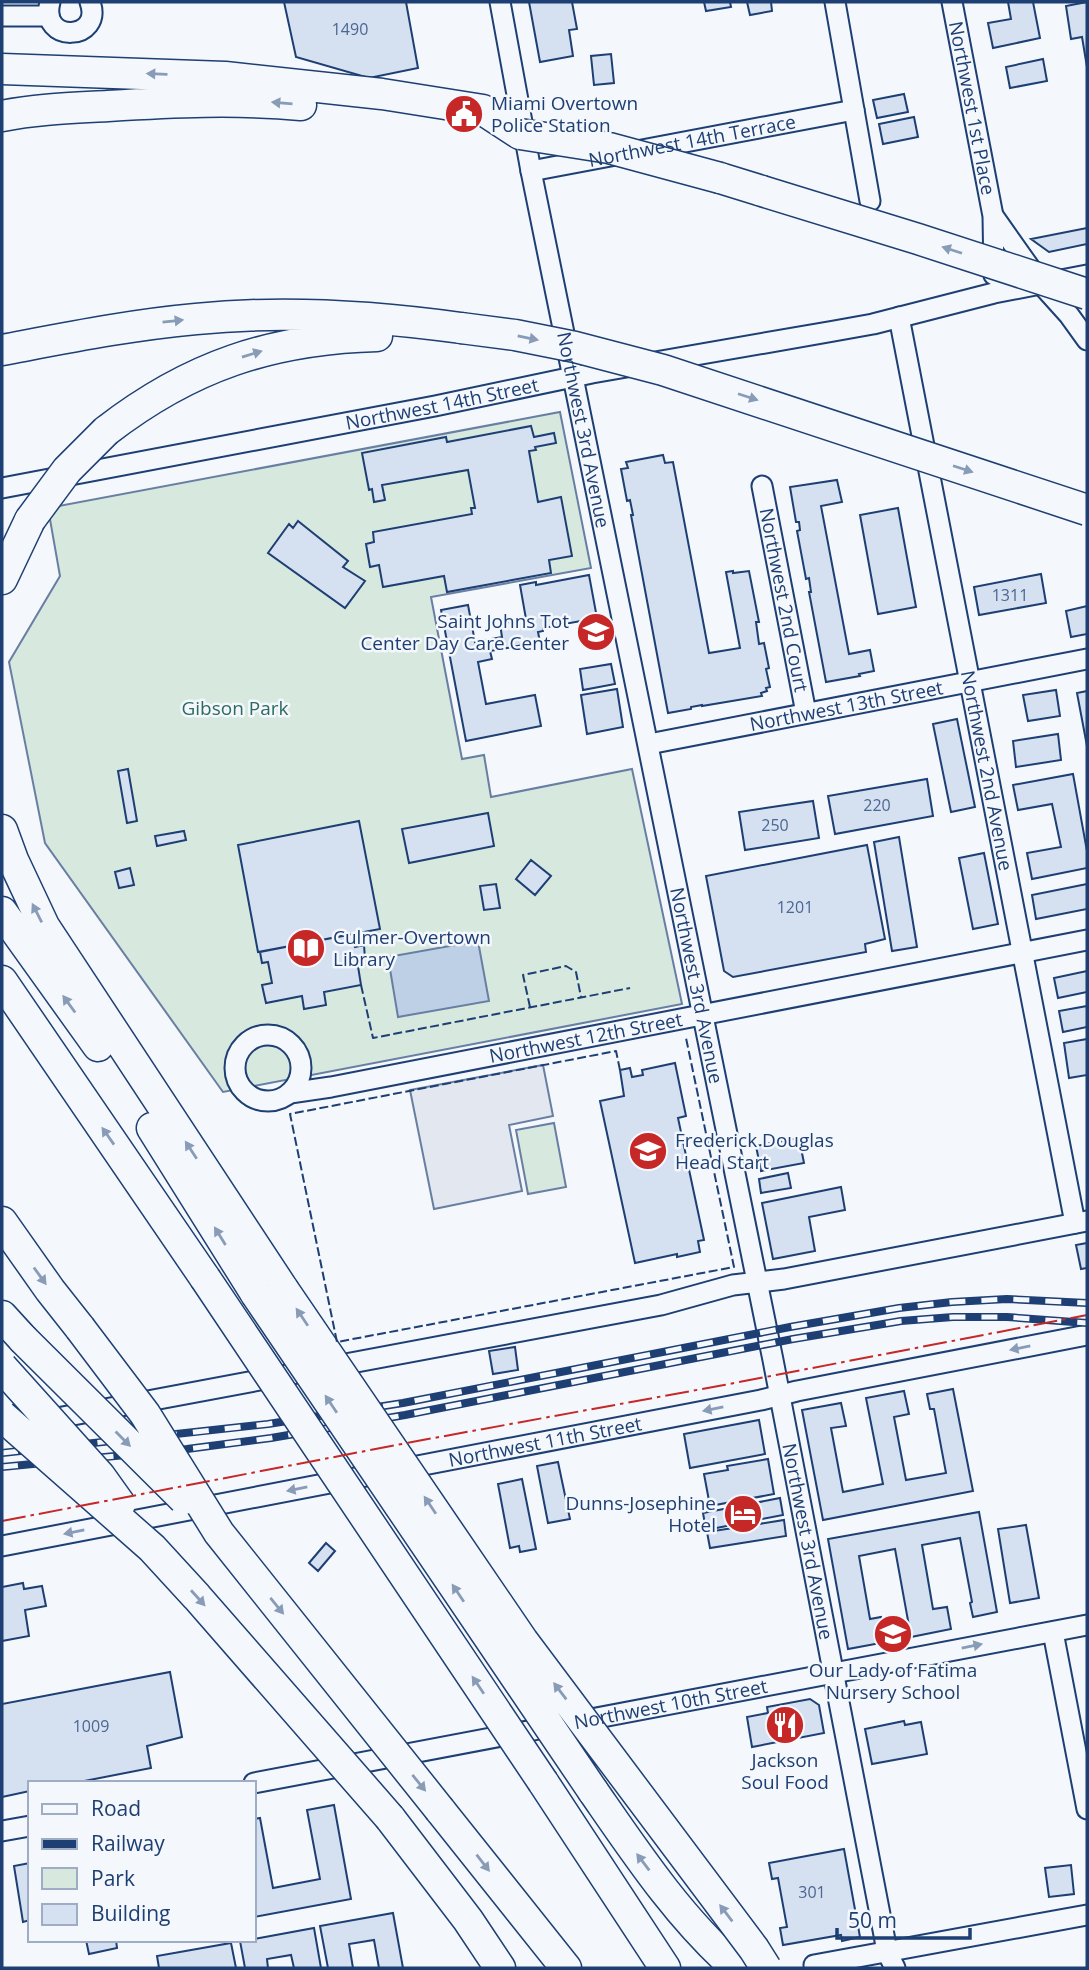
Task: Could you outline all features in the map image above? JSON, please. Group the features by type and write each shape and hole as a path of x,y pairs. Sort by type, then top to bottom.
{"highway":[{"path":"2,69 225,77 382,94 483,110 520,134"},
{"path":"2,116 62,109 195,101 261,102 385,114 608,148 720,178 1087,294"},
{"path":"2,134 18,130 62,109"},
{"path":"2,350 106,331 198,318 240,316 403,320 515,335 575,346 663,370 1087,510"},
{"path":"2,335 76,324 106,331"},
{"path":"2,579 30,520 67,470 106,432 172,387 234,359 276,347 310,341 461,328"},
{"path":"2,830 44,926 270,1291 593,1791 677,1906 715,1949 736,1968"},
{"path":"2,912 523,1642 766,1968"},
{"path":"2,981 10,1001 205,1278 665,1968"},
{"path":"2,1222 50,1290 145,1414 219,1533 566,1968"},
{"path":"2,1316 219,1533"},
{"path":"2,1367 100,1476 152,1548 390,1818 468,1920 500,1968"},
{"path":"2,1416 152,1548"}],"street":[{"path":"2,16 50,9 56,28 63,32 78,32 90,22 93,14 90,2"},
{"name":"Northwest 3rd Avenue","path":"500,2 531,171 649,744 891,1960"},
{"path":"835,2 870,201"},
{"name":"Northwest 1st Place","path":"952,2 993,216 993,293"},
{"name":"Northwest 14th Terrace","path":"531,171 854,110"},
{"name":"Northwest 1st Place","path":"993,216 1042,285 1087,340"},
{"name":"Northwest 14th Street","path":"2,488 435,406 573,377 780,342 899,317 993,293 1087,275"},
{"name":"Northwest 2nd Avenue","path":"899,317 1022,953 1081,1222"},
{"name":"Northwest 2nd Court","path":"762,486 806,713"},
{"name":"Northwest 13th Street","path":"649,744 1087,659"},
{"name":"Northwest 12th Street","path":"290,1093 1087,940"},
{"path":"2,1427 620,1313 675,1302 733,1285 784,1279 1081,1222"},
{"name":"Northwest 11th Street","path":"2,1546 1087,1335"},
{"name":"Northwest 10th Street","path":"256,1783 1087,1625"},
{"path":"1053,1632 1087,1809"},
{"path":"2,1831 28,1826"},
{"path":"814,1965 891,1960 1087,1915"}],"green space":[{"name":"Gibson Park","path":"560,412 591,568 431,597 462,759 484,755 491,797 632,769 682,1004 223,1092 45,843 9,662 60,576 48,508"},
{"path":"554,1123 566,1187 528,1194 516,1130"}],"shaded area":[{"path":"543,1065 553,1116 509,1125 522,1191 434,1209 410,1090"}],"water":[{"path":"478,941 489,1001 398,1017 388,957"}],"building":[{"path":"284,2 406,2 418,68 369,78 296,57"},
{"path":"529,2 572,2 577,29 569,30 573,56 540,62"},
{"path":"704,2 730,2 731,7 706,11"},
{"path":"747,2 771,2 772,11 750,15"},
{"path":"1008,2 1033,2 1040,38 993,48 988,23 1011,19"},
{"path":"1087,2 1087,67 1082,37 1071,39 1066,6"},
{"path":"611,54 614,83 594,85 591,56"},
{"path":"1043,59 1047,81 1010,88 1006,67"},
{"path":"904,94 908,112 877,118 873,100"},
{"path":"914,117 918,137 883,144 879,124"},
{"path":"1087,228 1087,244 1049,252 1031,239"},
{"path":"531,426 534,437 554,433 556,443 535,447 536,450 529,451 538,502 561,497 572,556 549,560 551,573 447,592 444,576 383,587 379,565 370,567 366,544 374,542 373,532 472,514 471,508 475,508 468,470 382,485 385,500 374,502 362,453 446,437 447,442"},
{"path":"663,455 665,463 673,462 709,653 740,648 726,572 749,571 759,622 756,622 759,644 764,643 769,668 766,669 770,687 761,693 762,696 668,713 633,515 630,500 627,501 621,469 628,468 626,462"},
{"path":"837,480 842,502 821,506 849,654 870,650 874,671 826,682 809,592 809,578 806,579 797,531 800,530 799,522 796,522 790,487"},
{"path":"898,508 916,607 878,614 860,515"},
{"path":"298,521 348,561 343,567 365,581 345,608 268,553 289,524 293,528"},
{"path":"1041,574 1046,603 979,615 974,587"},
{"path":"589,575 597,618 543,628 543,631 538,632 540,642 490,651 492,659 478,662 486,704 535,695 541,726 466,741 441,610 468,605 475,642 502,637 500,624 526,619 520,585 536,582 536,585"},
{"path":"1087,606 1087,634 1071,637 1066,611"},
{"path":"611,664 615,684 583,690 580,669"},
{"path":"617,689 623,727 587,734 581,695"},
{"path":"1056,690 1060,716 1028,721 1023,695"},
{"path":"1087,691 1087,746 1077,693"},
{"path":"957,719 975,807 951,812 933,724"},
{"path":"1058,734 1061,760 1016,767 1013,741"},
{"path":"128,769 137,821 127,823 118,771"},
{"path":"1073,774 1087,851 1087,868 1032,879 1027,853 1061,847 1052,804 1018,810 1013,785"},
{"path":"927,779 933,816 835,834 828,796"},
{"path":"813,801 819,838 745,850 739,812"},
{"path":"488,813 494,846 409,863 402,829"},
{"path":"359,821 380,929 258,952 238,845"},
{"path":"184,831 186,840 157,846 155,836"},
{"path":"899,837 917,947 892,951 874,842"},
{"path":"867,845 885,939 865,944 866,952 733,977 724,971 706,876"},
{"path":"984,853 998,924 973,929 959,858"},
{"path":"531,860 551,876 535,895 516,879"},
{"path":"130,868 134,885 119,888 115,872"},
{"path":"496,884 500,908 484,910 480,886"},
{"path":"1087,884 1087,909 1036,919 1032,895"},
{"path":"352,934 355,947 364,945 365,959 357,960 361,985 324,992 326,1005 304,1009 302,996 266,1003 262,985 272,983 268,962 262,963 260,952"},
{"path":"1087,971 1087,992 1058,998 1054,978"},
{"path":"1087,1006 1087,1027 1063,1032 1059,1011"},
{"path":"1087,1039 1087,1075 1069,1078 1064,1043"},
{"name":"Frederick Douglas Head Start","path":"675,1063 686,1116 678,1118 704,1240 698,1241 700,1252 635,1263 600,1101 624,1096 620,1070 630,1068 632,1077 643,1075 642,1070"},
{"path":"799,1138 804,1163 761,1171 756,1146"},
{"path":"788,1173 791,1188 761,1193 759,1179"},
{"path":"841,1187 845,1210 809,1217 815,1251 773,1259 762,1203"},
{"path":"1087,1243 1087,1268 1081,1269 1076,1245"},
{"path":"515,1347 518,1370 493,1374 489,1351"},
{"path":"953,1389 973,1491 823,1520 802,1410 841,1403 846,1426 831,1428 843,1492 883,1484 866,1398 904,1391 909,1414 894,1417 906,1480 946,1473 934,1409 930,1409 927,1394"},
{"path":"759,1420 765,1454 690,1468 684,1434"},
{"path":"768,1459 774,1494 710,1506 704,1474 728,1470 727,1466"},
{"path":"558,1462 570,1519 548,1523 537,1466"},
{"path":"522,1479 536,1549 520,1552 519,1546 510,1548 498,1484"},
{"name":"Dunns-Josephine Hotel","path":"780,1498 783,1515 706,1530 703,1513"},
{"path":"979,1512 997,1612 973,1617 960,1538 922,1545 933,1609 947,1607 951,1629 911,1637 895,1549 859,1556 870,1619 881,1617 886,1642 848,1649 828,1539"},
{"name":"Dunns-Josephine Hotel","path":"784,1520 786,1536 710,1548 707,1532"},
{"path":"1026,1525 1039,1598 1010,1603 998,1529"},
{"path":"326,1543 335,1551 318,1571 309,1563"},
{"path":"23,1583 24,1589 42,1586 46,1606 25,1610 29,1636 2,1641 2,1587"},
{"path":"170,1672 182,1737 147,1746 151,1768 84,1781 28,1781 28,1791 2,1797 2,1704"},
{"name":"Jackson Soul Food","path":"810,1699 819,1705 824,1733 752,1747 747,1717 768,1713 767,1707"},
{"path":"904,1721 905,1725 921,1722 927,1754 872,1764 865,1729"},
{"path":"334,1805 351,1899 256,1917 256,1819 260,1818 273,1888 320,1879 307,1810"},
{"path":"844,1849 860,1937 842,1941 841,1935 783,1945 780,1928 787,1927 778,1878 772,1879 769,1863"},
{"path":"28,1863 28,1921 23,1922 14,1866"},
{"path":"1071,1865 1074,1894 1049,1897 1045,1868"},
{"path":"393,1913 403,1968 379,1968 374,1940 349,1944 353,1968 328,1968 320,1926"},
{"path":"314,1928 321,1968 294,1968 291,1955 267,1959 268,1968 245,1968 240,1942 256,1942 256,1939"},
{"path":"86,1942 116,1942 117,1948 89,1954"},
{"path":"231,1943 236,1968 159,1968 157,1956"}],"railway":[{"path":"2,1453 268,1424 403,1403 899,1308 1007,1299 1087,1303"},
{"path":"2,1467 271,1438 901,1321 1007,1317 1087,1323"}],"fence":[{"path":"530,1007 523,975 566,966 576,972 581,997"},
{"path":"361,985 373,1038 630,988"},
{"path":"620,1070 616,1051 290,1114 337,1342 734,1267 686,1038"}],"power":[{"path":"2,1521 1087,1315"}],"place":[{"name":"Miami Overtown Police Station","path":"464,114"},
{"name":"Saint Johns Tot Center Day Care Center","path":"596,632"},
{"name":"Culmer-Overtown Library","path":"306,948"},
{"name":"Frederick Douglas Head Start","path":"648,1151"},
{"name":"Dunns-Josephine Hotel","path":"743,1514"},
{"name":"Our Lady of Fatima Nursery School","path":"893,1634"},
{"name":"Jackson Soul Food","path":"785,1725"}]}
